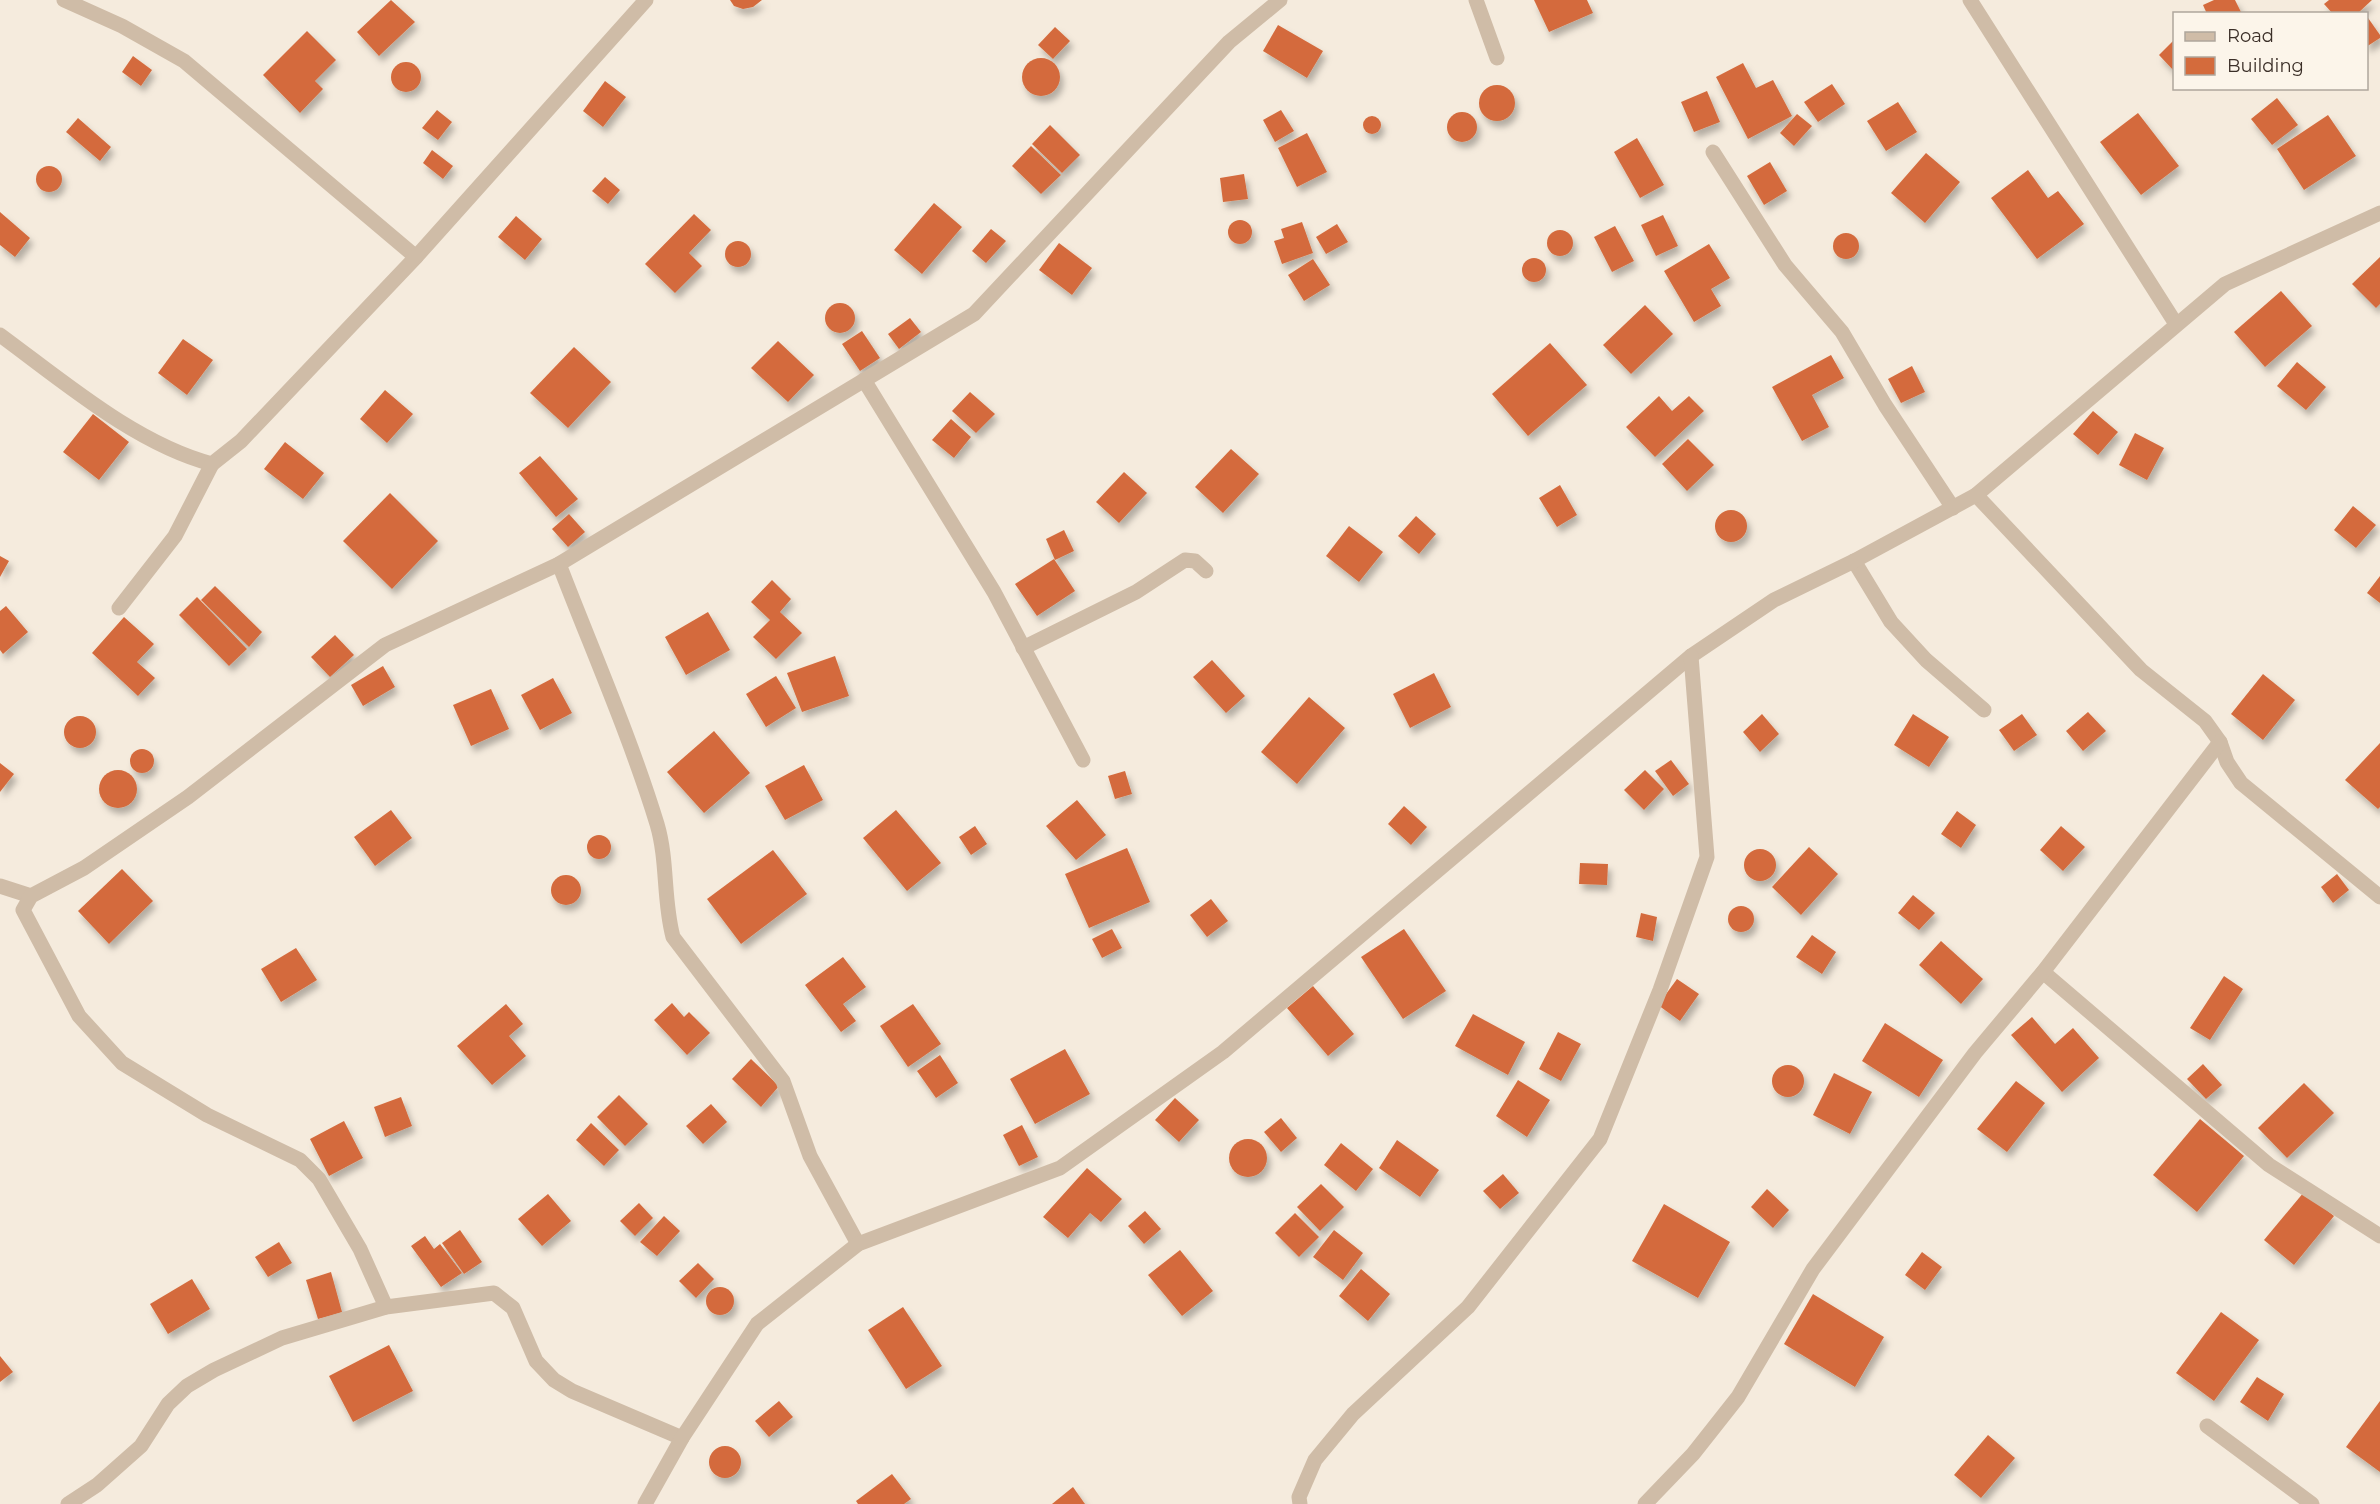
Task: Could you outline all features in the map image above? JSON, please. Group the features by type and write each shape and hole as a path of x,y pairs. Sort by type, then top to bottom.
{"street":[{"path":"64,0 122,26 184,60 416,257"},
{"path":"119,608 175,536 212,464 256,425 416,257 646,0"},
{"path":"386,1307 360,1249 319,1179 300,1160 207,1115 122,1063 79,1016 23,910 31,896 84,868 188,797 386,645 559,564 974,314 1229,42 1280,0"},
{"path":"1476,0 1497,58"},
{"path":"1970,0 2176,324"},
{"path":"1713,152 1785,265 1842,332 1885,405 1953,508"},
{"path":"645,1504 682,1438 757,1324 858,1244 1060,1168 1223,1052 1691,656 1773,600 1854,561 1976,495 2225,284 2380,213"},
{"path":"0,335 131,428 183,456 212,464"},
{"path":"864,380 994,592 1083,760"},
{"path":"1976,495 2141,670 2205,721 2220,741 2227,762 2241,783 2380,897"},
{"path":"1023,648 1136,592 1185,560 1195,561 1206,571"},
{"path":"1854,561 1892,622 1926,660 1984,710"},
{"path":"559,564 629,742 657,826 664,861 667,915 673,937 686,958 748,1032 783,1081 810,1156 858,1244"},
{"path":"1300,1504 1299,1497 1316,1460 1353,1414 1468,1307 1600,1139 1660,990 1707,857 1691,656"},
{"path":"1645,1504 1694,1454 1738,1397 1813,1269 1975,1053 2043,972 2220,741"},
{"path":"0,886 31,896"},
{"path":"2043,972 2269,1165 2380,1236"},
{"path":"68,1504 97,1485 141,1446 168,1404 187,1386 214,1370 282,1338 386,1307 494,1293 513,1308 536,1360 554,1380 572,1391 682,1438"},
{"path":"2207,1426 2312,1504"}],"building":[{"path":"391,0 415,22 379,56 357,32"},
{"path":"730,0 762,0 753,7 743,9 734,6"},
{"path":"1534,0 1587,0 1593,13 1549,32"},
{"path":"2214,0 2235,0 2241,12 2206,12 2203,5"},
{"path":"2329,0 2372,0 2359,12 2331,12 2324,4"},
{"path":"2368,18 2380,35 2380,38 2368,46"},
{"path":"1278,25 1323,51 1307,78 1263,51"},
{"path":"1055,27 1070,41 1053,59 1038,45"},
{"path":"307,31 336,60 315,81 323,89 300,113 263,75"},
{"path":"2173,41 2173,70 2159,55"},
{"path":"133,56 152,70 141,86 122,72"},
{"path":"1041,58 1054,64 1060,77 1054,90 1041,96 1028,90 1022,77 1028,64"},
{"path":"406,62 417,66 421,77 417,88 406,92 395,88 391,77 395,66"},
{"path":"1743,63 1756,88 1773,80 1792,116 1748,139 1716,77"},
{"path":"605,81 626,97 603,127 583,111"},
{"path":"1832,84 1845,104 1818,122 1804,102"},
{"path":"1497,85 1510,90 1515,103 1510,116 1497,121 1484,116 1479,103 1484,90"},
{"path":"1707,91 1720,122 1694,132 1681,102"},
{"path":"2277,98 2298,125 2272,145 2251,119"},
{"path":"1898,102 1917,132 1886,151 1867,121"},
{"path":"437,110 452,122 438,140 422,128"},
{"path":"1281,110 1294,131 1275,142 1263,120"},
{"path":"1462,112 1468,113 1476,121 1476,133 1468,141 1462,142 1456,141 1448,133 1447,127 1448,121 1456,113"},
{"path":"2138,113 2179,166 2141,195 2100,142"},
{"path":"1797,114 1812,126 1794,146 1780,133"},
{"path":"2328,115 2356,156 2304,190 2277,149"},
{"path":"1368,116 1376,116 1381,121 1379,132 1368,134 1363,129 1363,121"},
{"path":"78,118 111,147 100,161 66,132"},
{"path":"1050,125 1080,155 1062,173 1032,144"},
{"path":"1307,133 1327,172 1297,187 1278,148"},
{"path":"1637,138 1664,185 1640,198 1614,152"},
{"path":"1031,146 1061,175 1041,194 1012,166"},
{"path":"432,150 453,166 443,179 423,163"},
{"path":"1926,153 1960,182 1925,223 1891,193"},
{"path":"1770,162 1787,191 1764,205 1747,176"},
{"path":"49,166 58,170 62,179 58,188 49,192 40,188 36,179 40,170"},
{"path":"2028,170 2048,198 2058,191 2084,224 2037,259 1991,198"},
{"path":"1244,174 1248,199 1223,202 1220,178"},
{"path":"605,177 620,190 608,204 592,191"},
{"path":"934,203 962,227 922,274 894,250"},
{"path":"0,212 30,238 15,257 0,245"},
{"path":"694,214 711,230 689,253 702,266 675,293 645,264"},
{"path":"1663,215 1678,246 1656,256 1641,225"},
{"path":"516,216 542,239 525,260 498,237"},
{"path":"1240,220 1245,221 1251,227 1251,237 1245,243 1240,244 1235,243 1229,237 1228,232 1229,227 1235,221"},
{"path":"1302,222 1313,253 1282,264 1274,241 1284,238 1281,229"},
{"path":"1337,224 1348,242 1326,254 1316,237"},
{"path":"1615,226 1634,261 1612,272 1594,237"},
{"path":"991,229 1006,241 986,263 972,251"},
{"path":"1560,230 1569,234 1573,243 1569,252 1560,256 1551,252 1547,243 1551,234"},
{"path":"1846,233 1855,237 1859,246 1855,255 1846,259 1837,255 1833,246 1837,237"},
{"path":"738,241 747,245 751,254 747,263 738,267 729,263 725,254 729,245"},
{"path":"1059,243 1092,268 1072,295 1039,270"},
{"path":"1709,244 1730,278 1711,289 1721,306 1694,322 1664,271"},
{"path":"2380,257 2380,304 2376,308 2352,284"},
{"path":"1534,258 1542,262 1546,270 1542,278 1534,282 1526,278 1522,270 1526,262"},
{"path":"1313,259 1330,285 1304,301 1288,275"},
{"path":"2281,291 2312,326 2265,367 2234,332"},
{"path":"840,303 846,304 854,312 854,324 846,332 840,333 834,332 826,324 825,318 826,312 834,304"},
{"path":"1645,305 1673,334 1631,374 1603,345"},
{"path":"910,318 921,332 899,349 888,334"},
{"path":"862,331 880,358 860,371 842,344"},
{"path":"183,339 213,360 187,395 158,373"},
{"path":"778,341 814,375 788,402 751,368"},
{"path":"1550,343 1587,385 1528,436 1492,394"},
{"path":"574,347 611,382 568,428 530,393"},
{"path":"1831,355 1844,378 1812,395 1829,427 1802,441 1772,387"},
{"path":"2297,362 2326,387 2306,410 2277,386"},
{"path":"1912,366 1925,392 1901,403 1888,379"},
{"path":"385,390 413,414 387,443 360,419"},
{"path":"970,392 995,414 976,433 952,411"},
{"path":"1659,396 1672,411 1689,396 1704,411 1655,457 1626,427"},
{"path":"2093,411 2118,432 2098,455 2073,434"},
{"path":"93,414 129,442 99,480 63,452"},
{"path":"951,419 971,437 954,458 932,440"},
{"path":"2135,433 2164,448 2147,480 2119,465"},
{"path":"1688,439 1714,465 1687,491 1662,464"},
{"path":"285,442 324,473 303,499 264,469"},
{"path":"1231,449 1259,474 1223,513 1195,487"},
{"path":"540,456 578,499 556,517 519,473"},
{"path":"1124,472 1147,493 1119,523 1096,502"},
{"path":"1560,485 1577,515 1557,527 1539,498"},
{"path":"390,493 438,541 392,589 343,541"},
{"path":"2353,506 2376,525 2356,548 2334,530"},
{"path":"1731,510 1742,515 1747,526 1742,537 1731,542 1720,537 1715,526 1720,515"},
{"path":"569,514 585,532 568,547 552,529"},
{"path":"1416,516 1436,534 1419,554 1398,536"},
{"path":"1349,526 1383,552 1359,582 1326,556"},
{"path":"1064,530 1074,551 1055,560 1046,539"},
{"path":"0,556 9,561 0,577"},
{"path":"1054,559 1075,591 1037,616 1015,584"},
{"path":"2380,576 2380,603 2367,593"},
{"path":"772,580 791,599 780,612 802,633 776,659 753,637 770,620 751,602"},
{"path":"215,586 262,632 249,647 201,600"},
{"path":"197,597 247,649 229,666 179,615"},
{"path":"6,606 28,632 3,654 0,650 0,611"},
{"path":"708,612 730,650 686,675 665,637"},
{"path":"124,617 154,644 137,662 155,678 138,696 92,653"},
{"path":"335,635 354,655 330,677 311,657"},
{"path":"835,656 849,696 802,712 787,673"},
{"path":"1212,660 1245,696 1226,713 1193,677"},
{"path":"383,666 395,687 363,706 351,685"},
{"path":"1434,673 1451,707 1410,728 1393,694"},
{"path":"2263,674 2295,700 2263,740 2231,714"},
{"path":"776,676 796,708 766,727 746,694"},
{"path":"553,678 572,713 540,730 521,695"},
{"path":"491,689 509,729 471,746 453,705"},
{"path":"1309,697 1345,728 1297,784 1261,752"},
{"path":"2088,712 2106,731 2083,751 2066,731"},
{"path":"1762,714 1779,734 1760,752 1743,732"},
{"path":"1913,714 1949,737 1929,767 1894,745"},
{"path":"2022,714 2037,735 2014,751 1999,730"},
{"path":"80,716 91,721 96,732 91,743 80,748 69,743 64,732 69,721"},
{"path":"714,731 750,773 704,813 667,772"},
{"path":"2380,743 2380,807 2378,809 2345,780"},
{"path":"142,749 151,752 154,761 151,770 142,773 133,770 130,761 133,752"},
{"path":"1671,760 1689,784 1673,796 1655,771"},
{"path":"0,763 14,774 0,792"},
{"path":"804,765 823,800 785,820 765,786"},
{"path":"118,770 132,775 137,789 132,803 118,808 104,803 99,789 104,775"},
{"path":"1645,770 1664,789 1644,810 1624,790"},
{"path":"1125,771 1132,794 1115,799 1108,776"},
{"path":"1077,800 1106,835 1076,860 1046,826"},
{"path":"1404,806 1427,827 1411,845 1388,824"},
{"path":"391,810 412,838 375,866 354,837"},
{"path":"896,810 941,863 907,891 863,838"},
{"path":"1957,811 1976,825 1961,848 1941,834"},
{"path":"975,826 987,844 971,855 959,837"},
{"path":"2061,826 2085,847 2063,871 2040,850"},
{"path":"599,835 608,838 611,847 608,856 599,859 590,856 587,847 590,838"},
{"path":"1809,847 1838,874 1801,915 1772,887"},
{"path":"1127,848 1150,902 1089,928 1065,874"},
{"path":"1760,849 1771,854 1776,865 1771,876 1760,881 1749,876 1744,865 1749,854"},
{"path":"773,850 807,894 741,944 707,899"},
{"path":"1580,863 1608,864 1607,885 1579,884"},
{"path":"122,869 153,901 109,944 78,911"},
{"path":"2337,874 2349,890 2333,903 2321,887"},
{"path":"566,875 572,876 580,884 580,896 572,904 566,905 560,904 552,896 551,890 552,884 560,876"},
{"path":"1913,895 1935,913 1919,930 1898,913"},
{"path":"1211,899 1228,921 1207,937 1190,915"},
{"path":"1741,906 1750,910 1754,919 1750,928 1741,932 1732,928 1728,919 1732,910"},
{"path":"1641,913 1657,917 1653,941 1636,937"},
{"path":"1112,929 1122,948 1102,958 1092,939"},
{"path":"1404,929 1446,991 1403,1019 1361,957"},
{"path":"1812,935 1836,952 1822,974 1796,957"},
{"path":"1941,941 1983,979 1961,1004 1919,965"},
{"path":"296,948 317,980 281,1002 261,969"},
{"path":"843,957 866,987 843,1004 856,1021 841,1032 805,985"},
{"path":"2224,976 2243,989 2210,1040 2190,1028"},
{"path":"1677,979 1699,994 1680,1021 1658,1005"},
{"path":"1313,986 1354,1034 1328,1056 1287,1008"},
{"path":"672,1003 684,1017 689,1012 710,1033 687,1055 654,1020"},
{"path":"506,1004 523,1024 509,1036 526,1056 492,1085 457,1046"},
{"path":"913,1004 941,1044 908,1067 880,1026"},
{"path":"1473,1014 1525,1042 1508,1075 1455,1046"},
{"path":"2032,1017 2055,1044 2073,1028 2099,1058 2062,1092 2011,1035"},
{"path":"1885,1023 1943,1060 1919,1097 1862,1061"},
{"path":"1558,1032 1581,1044 1561,1081 1539,1069"},
{"path":"1065,1049 1090,1094 1035,1124 1010,1079"},
{"path":"940,1055 958,1083 936,1098 917,1071"},
{"path":"751,1059 779,1086 761,1107 732,1079"},
{"path":"2203,1064 2222,1085 2206,1099 2187,1079"},
{"path":"1788,1065 1799,1070 1804,1081 1799,1092 1788,1097 1777,1092 1772,1081 1777,1070"},
{"path":"1834,1073 1872,1092 1850,1134 1813,1115"},
{"path":"1518,1080 1550,1100 1527,1137 1496,1116"},
{"path":"2016,1081 2045,1103 2007,1152 1977,1129"},
{"path":"2304,1083 2334,1113 2287,1158 2258,1128"},
{"path":"619,1095 648,1124 625,1146 597,1117"},
{"path":"401,1097 412,1126 385,1137 374,1107"},
{"path":"1175,1098 1199,1120 1179,1142 1155,1120"},
{"path":"711,1104 727,1122 703,1144 686,1126"},
{"path":"1281,1118 1297,1138 1281,1152 1264,1132"},
{"path":"2200,1119 2244,1156 2197,1212 2153,1175"},
{"path":"344,1121 363,1158 329,1176 310,1139"},
{"path":"591,1123 619,1150 604,1166 576,1140"},
{"path":"1022,1125 1038,1157 1019,1166 1003,1135"},
{"path":"1248,1139 1261,1145 1267,1158 1261,1171 1248,1177 1235,1171 1229,1158 1235,1145"},
{"path":"1397,1140 1439,1170 1420,1197 1379,1168"},
{"path":"1341,1143 1373,1169 1356,1191 1324,1165"},
{"path":"1087,1168 1122,1199 1101,1222 1090,1213 1068,1238 1043,1217"},
{"path":"1503,1174 1519,1193 1500,1209 1483,1191"},
{"path":"1321,1184 1344,1207 1320,1231 1297,1207"},
{"path":"1767,1189 1789,1210 1773,1228 1751,1207"},
{"path":"2304,1192 2334,1216 2294,1265 2264,1240"},
{"path":"548,1194 571,1221 542,1246 518,1219"},
{"path":"639,1203 653,1218 635,1236 620,1221"},
{"path":"1664,1204 1730,1242 1698,1298 1632,1261"},
{"path":"1145,1211 1161,1229 1144,1244 1128,1226"},
{"path":"1295,1213 1319,1237 1299,1257 1275,1233"},
{"path":"664,1216 680,1231 657,1256 640,1242"},
{"path":"460,1230 482,1262 464,1274 442,1243"},
{"path":"1334,1230 1363,1253 1343,1280 1313,1257"},
{"path":"425,1236 434,1249 440,1244 462,1273 441,1287 411,1246"},
{"path":"279,1242 292,1263 268,1277 255,1257"},
{"path":"1180,1250 1213,1291 1182,1316 1148,1275"},
{"path":"1922,1252 1942,1267 1925,1290 1905,1275"},
{"path":"698,1263 714,1279 696,1298 679,1281"},
{"path":"1361,1269 1390,1294 1368,1321 1339,1296"},
{"path":"331,1272 342,1312 318,1319 306,1280"},
{"path":"192,1279 210,1309 168,1334 150,1304"},
{"path":"720,1287 730,1291 734,1301 730,1311 720,1315 710,1311 706,1301 710,1291"},
{"path":"1813,1294 1884,1337 1855,1387 1784,1344"},
{"path":"903,1307 942,1366 906,1389 868,1330"},
{"path":"2221,1312 2259,1340 2214,1401 2176,1373"},
{"path":"389,1345 413,1391 353,1422 329,1376"},
{"path":"0,1356 13,1372 0,1382"},
{"path":"2257,1377 2284,1394 2268,1421 2240,1402"},
{"path":"779,1401 793,1417 769,1437 755,1421"},
{"path":"2380,1401 2380,1472 2346,1447"},
{"path":"1988,1435 2015,1458 1981,1498 1954,1475"},
{"path":"725,1446 736,1451 741,1462 736,1473 725,1478 714,1473 709,1462 714,1451"},
{"path":"892,1474 911,1499 904,1504 858,1504 856,1501"},
{"path":"1073,1487 1085,1504 1052,1504"}]}
